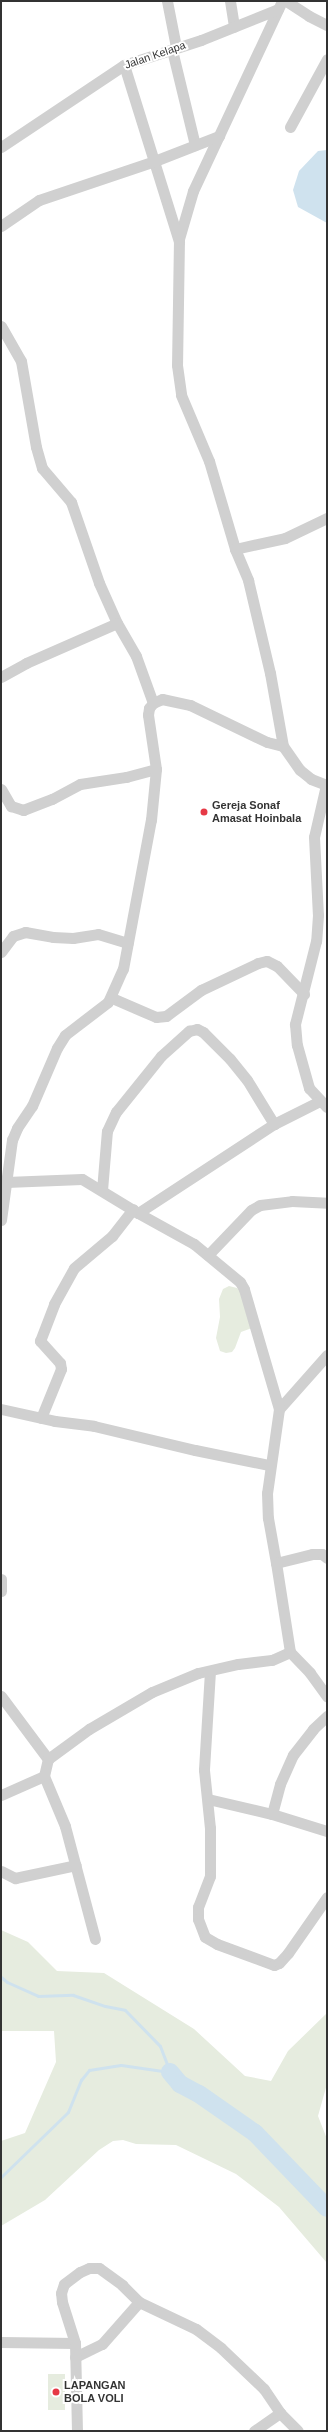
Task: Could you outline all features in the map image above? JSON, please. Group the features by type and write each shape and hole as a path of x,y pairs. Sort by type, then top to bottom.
{"street":[{"path":"167,1 174,48 195,145"},
{"path":"230,1 234,27"},
{"path":"41,1418 61,1369 60,1364 42,1346 40,1341 54,1304 74,1268 112,1236 136,1211 274,1124 323,1104 309,1088 297,1045 295,1024 304,994 316,941 317,900 314,837 327,785 311,779 300,770 283,746 255,604 248,580 235,549 219,489 181,395 178,379 177,306 179,242 193,191 282,4 327,25"},
{"name":"Jalan Kelapa","path":"1,147 124,65 234,27 282,4"},
{"path":"290,127 327,59"},
{"path":"124,65 152,162 179,242"},
{"path":"1,226 39,200 152,162 219,136"},
{"path":"1,326 21,361 39,460 45,472 71,502 99,583 117,623 136,656 152,703 148,715 156,769 151,820 122,969 112,998 100,1010 70,1029 57,1048 36,1099 14,1134 1,1220"},
{"path":"235,549 285,538 327,518"},
{"path":"1,677 26,663 117,623"},
{"path":"152,703 162,699 190,704 267,742 283,746"},
{"path":"1,789 11,806 23,810 52,800 80,784 126,777 156,769"},
{"path":"317,900 327,892"},
{"path":"1,952 13,936 25,932 53,937 73,938 102,934 128,943"},
{"path":"112,998 156,1017 166,1016 202,990 258,963 267,961 277,966 304,994"},
{"path":"102,1190 107,1131 116,1112 161,1056 188,1032 197,1030 203,1032 230,1059 247,1080 274,1124"},
{"path":"6,1182 76,1178 89,1182 136,1211 185,1238 236,1277 244,1289 279,1409 269,1465 267,1493 268,1518 290,1652 310,1673 327,1696"},
{"path":"208,1255 251,1210 260,1205 292,1201 327,1204"},
{"path":"279,1409 327,1355"},
{"path":"1,1409 41,1418 94,1426 202,1452 269,1465"},
{"path":"276,1563 312,1554 322,1554 327,1558"},
{"path":"1,1579 1,1591"},
{"path":"95,1938 65,1826 44,1776 48,1759 89,1729 152,1692 210,1670 238,1664 272,1660 290,1652"},
{"path":"210,1670 205,1762 208,1799 210,1876 198,1907 198,1919 205,1937 217,1944 274,1965 288,1953 327,1897"},
{"path":"1,1696 48,1759"},
{"path":"272,1814 280,1784 293,1755 313,1729 327,1716"},
{"path":"1,1795 44,1776"},
{"path":"208,1799 272,1814 327,1831"},
{"path":"1,1871 15,1878 76,1865"},
{"path":"77,2431 75,2343 62,2302 62,2293 64,2284 88,2268 99,2268 122,2285 138,2302 196,2329 221,2348 264,2389 280,2413 298,2431"},
{"path":"75,2358 102,2344 138,2302"},
{"path":"1,2342 75,2343"},
{"path":"254,2431 280,2413"}],"shaded area":[{"path":"229,1286 237,1288 241,1292 252,1328 241,1332 235,1348 232,1352 226,1353 220,1351 216,1338 220,1317 219,1299 223,1289"},
{"path":"1,1930 28,1942 57,1971 104,1973 194,2029 245,2076 271,2081 288,2051 327,2013 327,2084 318,2116 327,2139 327,2263 279,2207 236,2174 176,2145 136,2144 123,2140 113,2141 99,2150 45,2200 1,2226 1,2141 25,2133 56,2062 54,2031 1,2031"},
{"name":"LAPANGAN BOLA VOLI","path":"48,2374 65,2374 65,2410 48,2410"}],"water":[{"path":"327,150 327,223 298,207 293,190 299,171 318,151"}],"waterway":[{"path":"1,1977 7,1982 38,1996 73,1995 105,2006 125,2010 160,2046 170,2072"},
{"path":"1,2177 68,2112 81,2080 89,2070 121,2065 170,2072"},
{"path":"170,2072 180,2084 199,2094 255,2133 327,2208"}],"place":[{"name":"Gereja Sonaf Amasat Hoinbala","path":"204,812"},
{"name":"LAPANGAN BOLA VOLI","path":"56,2392"}]}
